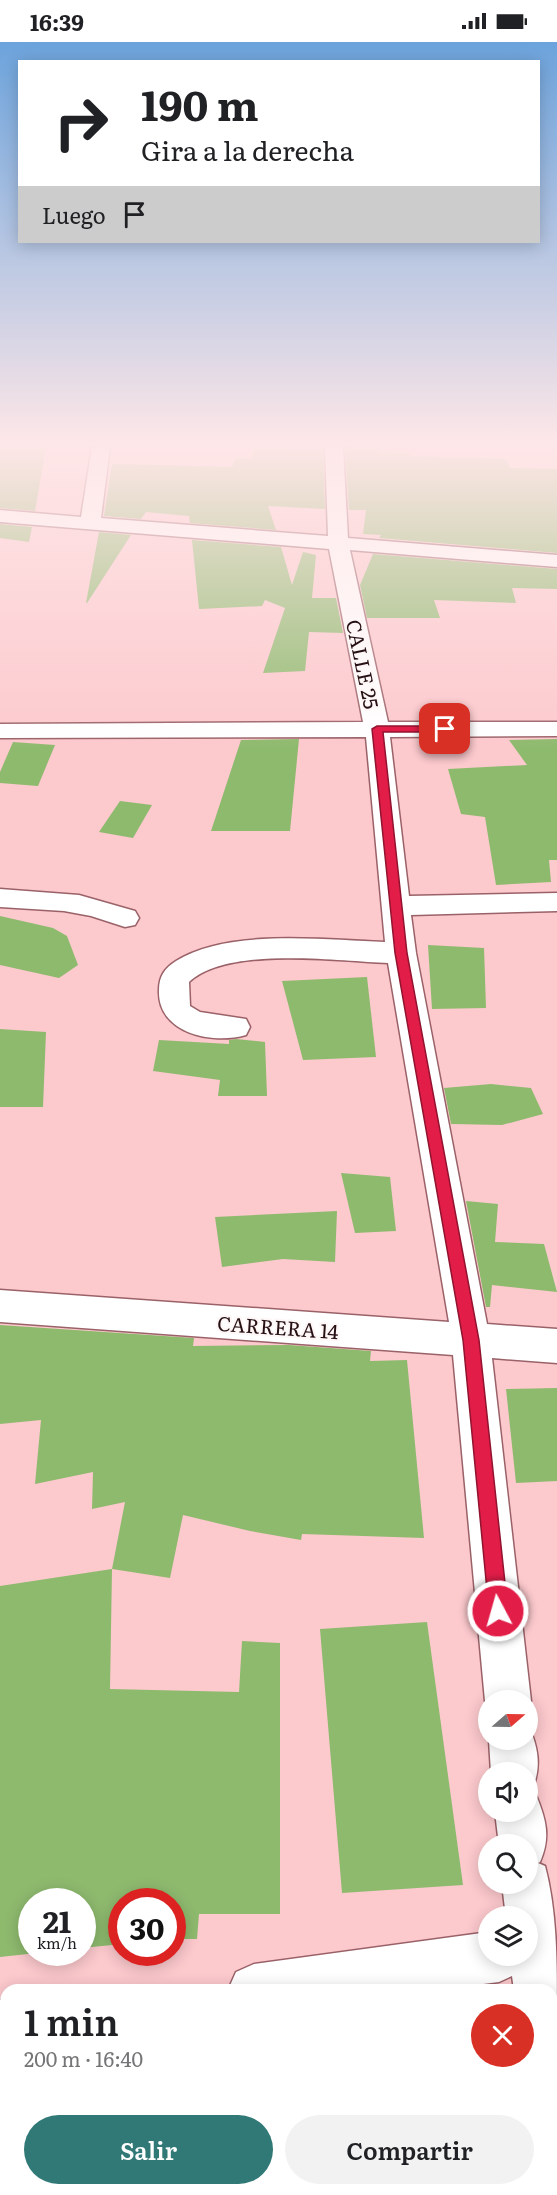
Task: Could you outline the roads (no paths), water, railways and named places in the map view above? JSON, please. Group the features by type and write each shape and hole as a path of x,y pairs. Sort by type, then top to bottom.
{"street":[{"name":"CALLE 25","path":"339,547 377,729 401,953 471,1340 507,1690"},
{"path":"392,547 557,561"},
{"path":"0,731 557,729"},
{"path":"0,898 74,902 98,907 125,918"},
{"path":"395,906 557,902"},
{"path":"235,1027 196,1022 182,1017 174,1005 174,979 190,966 217,956 256,949 401,953"},
{"name":"CARRERA 14","path":"0,1306 557,1346"},
{"path":"310,1984 478,1966"}]}
